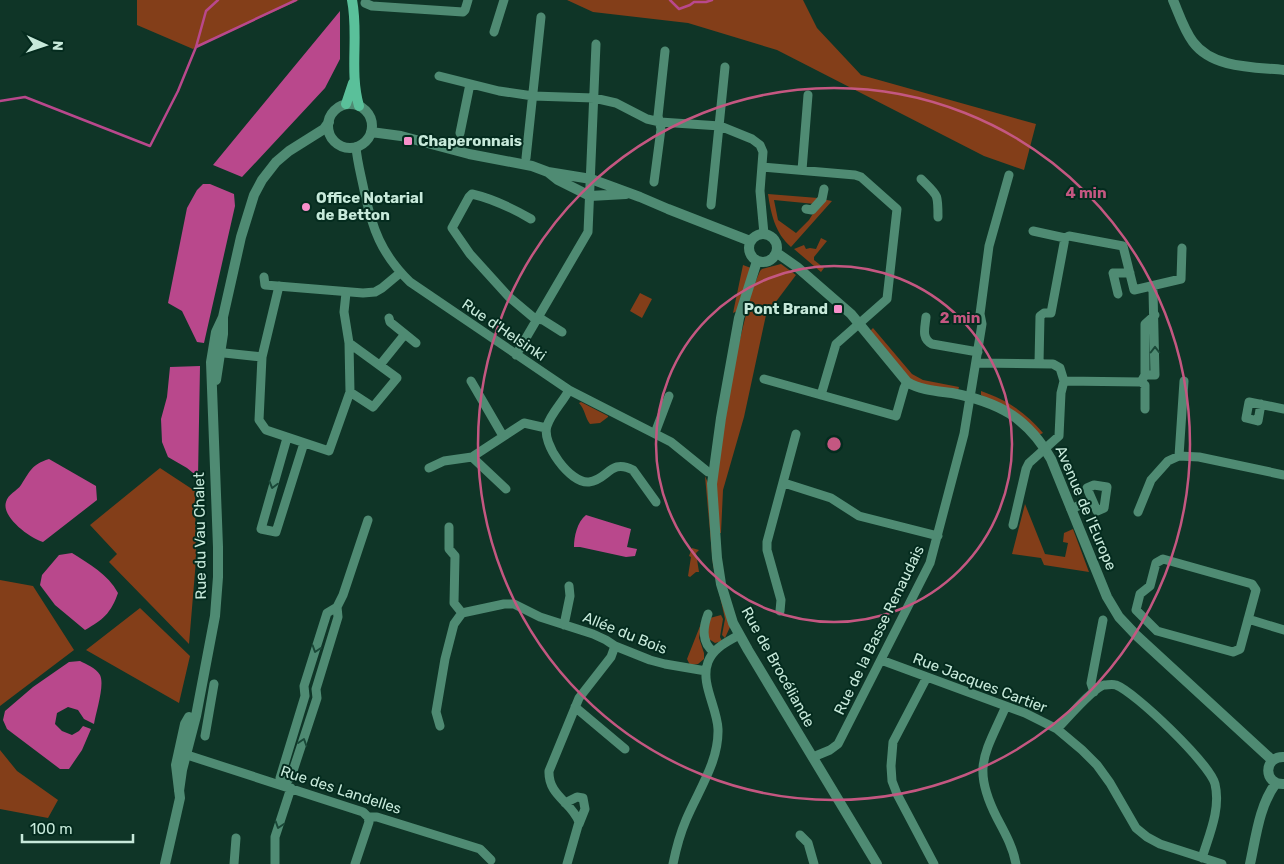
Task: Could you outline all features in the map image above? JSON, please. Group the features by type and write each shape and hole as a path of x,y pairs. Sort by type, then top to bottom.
{"main road":[{"path":"353,3 355,25 354,80 359,106"},
{"path":"346,104 354,80"}],"street":[{"path":"353,3 367,2 372,6 463,12 468,0"},
{"path":"494,32 504,0"},
{"path":"1173,0 1194,43 1205,53 1224,62 1284,70"},
{"path":"526,158 542,17"},
{"path":"516,355 588,232 596,44"},
{"path":"654,182 661,129 658,116 665,52"},
{"path":"711,205 725,67"},
{"path":"439,76 499,91 534,96 594,98 616,103 660,122 720,126 739,132 760,145 763,152 760,195 764,234"},
{"path":"460,133 470,84"},
{"path":"802,170 808,95"},
{"path":"346,104 359,106 366,110 370,116 372,124 368,139 356,147 347,148 339,145 332,139 329,131 329,122 334,110 346,104"},
{"name":"Rue du Vau Chalet","path":"165,864 178,808 179,791 176,766 182,753 186,724 198,704 215,616 218,577 213,434 214,396 211,362 216,352 216,332 223,317 241,237 254,195 262,180 276,162 324,129 329,122"},
{"path":"371,132 401,136 469,154 532,166 548,172 591,179 640,196 750,241"},
{"path":"307,139 322,137 332,139"},
{"name":"Rue d'Helsinki","path":"356,147 369,218 374,233 384,252 400,273 427,294 569,390 655,433 677,446 708,472 712,473"},
{"path":"762,167 855,175 861,177 897,209 887,299 836,344 822,395"},
{"path":"548,172 558,180 590,196 630,194"},
{"name":"Rue de la Basse Renaudais","path":"813,758 838,744 930,564 964,434 982,324 980,314 989,246 1009,175"},
{"path":"921,179 936,194 938,199 938,217"},
{"path":"806,209 812,210 822,199 824,189"},
{"path":"531,219 506,204 472,194 452,228 470,254 509,297 534,318 562,332"},
{"path":"1033,232 1066,238 1069,236 1123,246 1134,290 1181,279 1182,248"},
{"path":"764,234 774,239 778,248 774,257 766,262 757,261 750,253 750,241 754,237 764,234"},
{"path":"1039,363 1040,316 1044,313 1051,313 1066,238"},
{"path":"764,379 896,416 907,382 859,323 797,267 777,253"},
{"name":"Rue de Brocéliande","path":"757,261 739,318 712,473 718,570 728,608 739,635 877,864"},
{"path":"264,277 264,285 362,293 378,290 387,285 400,273"},
{"path":"1118,294 1113,273 1130,273"},
{"path":"279,286 262,357 259,420 266,430 328,451 350,392 349,343 344,312 346,293"},
{"path":"1064,381 1143,379 1155,375 1155,316 1153,291 1150,286"},
{"path":"926,317 924,335 926,341 932,344 978,352"},
{"path":"389,318 390,322 416,343"},
{"path":"380,365 405,334"},
{"path":"349,343 397,378 373,407 350,392"},
{"path":"216,352 262,357"},
{"path":"976,363 1053,364 1060,368 1064,381 1061,393 1059,436 1029,463 1013,525"},
{"path":"1143,379 1145,385 1145,409"},
{"path":"471,381 503,436"},
{"path":"1179,456 1184,381"},
{"name":"Avenue de l'Europe","path":"907,382 923,388 995,404 1025,424 1045,448 1107,597 1119,617 1136,635 1272,760"},
{"path":"569,390 546,428 549,446 568,473 580,482 589,482 615,467 628,467 633,470 656,502"},
{"path":"655,433 669,396"},
{"path":"1261,404 1284,409"},
{"path":"429,468 444,461 472,457 524,423 546,428"},
{"path":"780,611 781,600 767,550 767,542 796,434"},
{"path":"287,438 261,529 276,532 304,444"},
{"path":"1138,512 1151,480 1168,461 1179,456 1199,458 1284,475"},
{"path":"472,457 506,489"},
{"path":"784,483 831,498 859,516 938,536"},
{"path":"1071,509 1092,500"},
{"path":"287,787 280,778 305,696 304,686 328,613 337,607 343,595 368,520"},
{"path":"440,726 436,712 445,659 454,624 462,613 454,603 455,556 448,549 449,527"},
{"path":"1163,559 1252,584 1256,590 1248,619 1240,648 1233,652 1157,631 1136,610 1140,594 1150,586 1156,562 1163,559"},
{"name":"Allée du Bois","path":"564,624 570,596 569,586"},
{"name":"Allée du Bois","path":"462,613 509,604 540,617 594,634 615,646 665,664 706,671"},
{"path":"276,864 276,837 287,787 317,698 316,689 338,617 337,607"},
{"path":"708,614 704,628 705,640 714,652"},
{"path":"1248,619 1284,630"},
{"path":"1094,692 1091,683 1103,620"},
{"path":"673,864 685,821 712,763 717,747 716,713 706,681 709,659 714,652 739,635"},
{"path":"579,824 577,817 552,788 549,771 575,707 583,692 611,657 615,646"},
{"name":"Rue Jacques Cartier","path":"881,660 1025,713 1057,729 1097,765 1110,783 1136,828 1160,844 1222,864"},
{"path":"927,677 893,742 891,766 892,781 897,794 934,864"},
{"path":"205,736 214,684"},
{"path":"1057,729 1102,686 1115,685 1144,706 1206,766 1214,781 1217,792 1215,813 1202,858"},
{"path":"305,696 317,698"},
{"path":"198,704 210,705"},
{"path":"1006,706 985,753 982,775 986,796 1010,843 1016,864"},
{"path":"575,707 625,749"},
{"name":"Rue des Landelles","path":"182,753 363,812 368,817 375,816 480,849 491,860"},
{"path":"1250,864 1264,803 1269,793 1280,784 1269,777 1269,764 1276,757 1284,757"},
{"path":"565,803 577,797 583,798 585,809 567,864"},
{"path":"355,864 368,817"},
{"path":"800,835 811,848 814,864"},
{"path":"234,864 236,838"}],"shaded area":[{"path":"137,0 299,0 193,49 137,25"},
{"path":"567,0 803,0 817,28 861,75 1036,124 1024,170 984,156 777,50 688,23 593,12"},
{"path":"340,11 340,59 325,88 242,177 213,165"},
{"path":"203,184 210,184 234,194 235,206 204,343 197,342 182,311 168,303 187,208 197,190"},
{"path":"768,194 818,198 815,204 774,200 778,220 796,233 809,220 822,199 832,201 791,247 777,229 772,216"},
{"path":"821,238 827,241 814,257 814,260 824,268 821,272 794,249 804,245 806,249 816,249"},
{"path":"781,264 796,275 766,315 744,417 723,490 721,533 719,533 716,473 739,339 752,290 760,271"},
{"path":"743,265 751,268 737,311 733,313"},
{"path":"640,293 652,299 642,318 630,311"},
{"path":"873,328 912,374 923,380 959,387 958,391 920,384 909,379 870,331"},
{"path":"200,366 198,477 168,457 162,442 161,419 167,397 170,367"},
{"path":"981,391 999,398 1015,408 1043,433 1039,435 981,395"},
{"path":"581,402 608,417 600,423 590,424 579,403"},
{"path":"49,459 96,486 97,500 43,542 31,537 12,520 6,508 6,502 38,463"},
{"path":"160,468 195,491 196,560 189,644 109,562 117,554 90,525"},
{"path":"705,476 708,483 730,627 725,638 722,635 725,619 713,565"},
{"path":"1025,504 1045,554 1065,557 1068,543 1063,542 1064,533 1073,529 1089,572 1044,565 1041,558 1012,554"},
{"path":"586,515 631,529 627,547 637,549 635,556 626,557 574,547 580,522"},
{"path":"692,548 699,550 696,553 699,572 690,577 688,576 691,557 689,556"},
{"path":"72,553 104,575 118,593 106,615 85,630 55,605 40,585 42,575 59,555"},
{"path":"0,580 33,586 74,650 0,706"},
{"path":"140,608 190,656 179,703 86,650"},
{"path":"721,615 723,619 720,637 722,641 715,643 709,639 707,633 710,618"},
{"path":"702,621 699,638 704,659 698,664 690,665 687,659"},
{"path":"80,661 93,668 100,675 100,699 94,724 84,719 78,710 68,707 57,713 55,724 62,731 72,735 83,726 91,729 82,750 69,769 60,769 7,729 3,720 5,711 33,687 69,662"},
{"path":"0,750 17,771 58,800 48,818 0,809"}],"waterway":[{"path":"196,47 206,11 218,0"},
{"path":"0,101 25,97 150,146 178,91 196,47 296,0"},
{"path":"670,0 679,9 694,2 712,0"}],"place":[{"name":"Chaperonnais","path":"408,141"},
{"name":"Office Notarial de Betton","path":"306,207"},
{"name":"Pont Brand","path":"838,309"}]}
